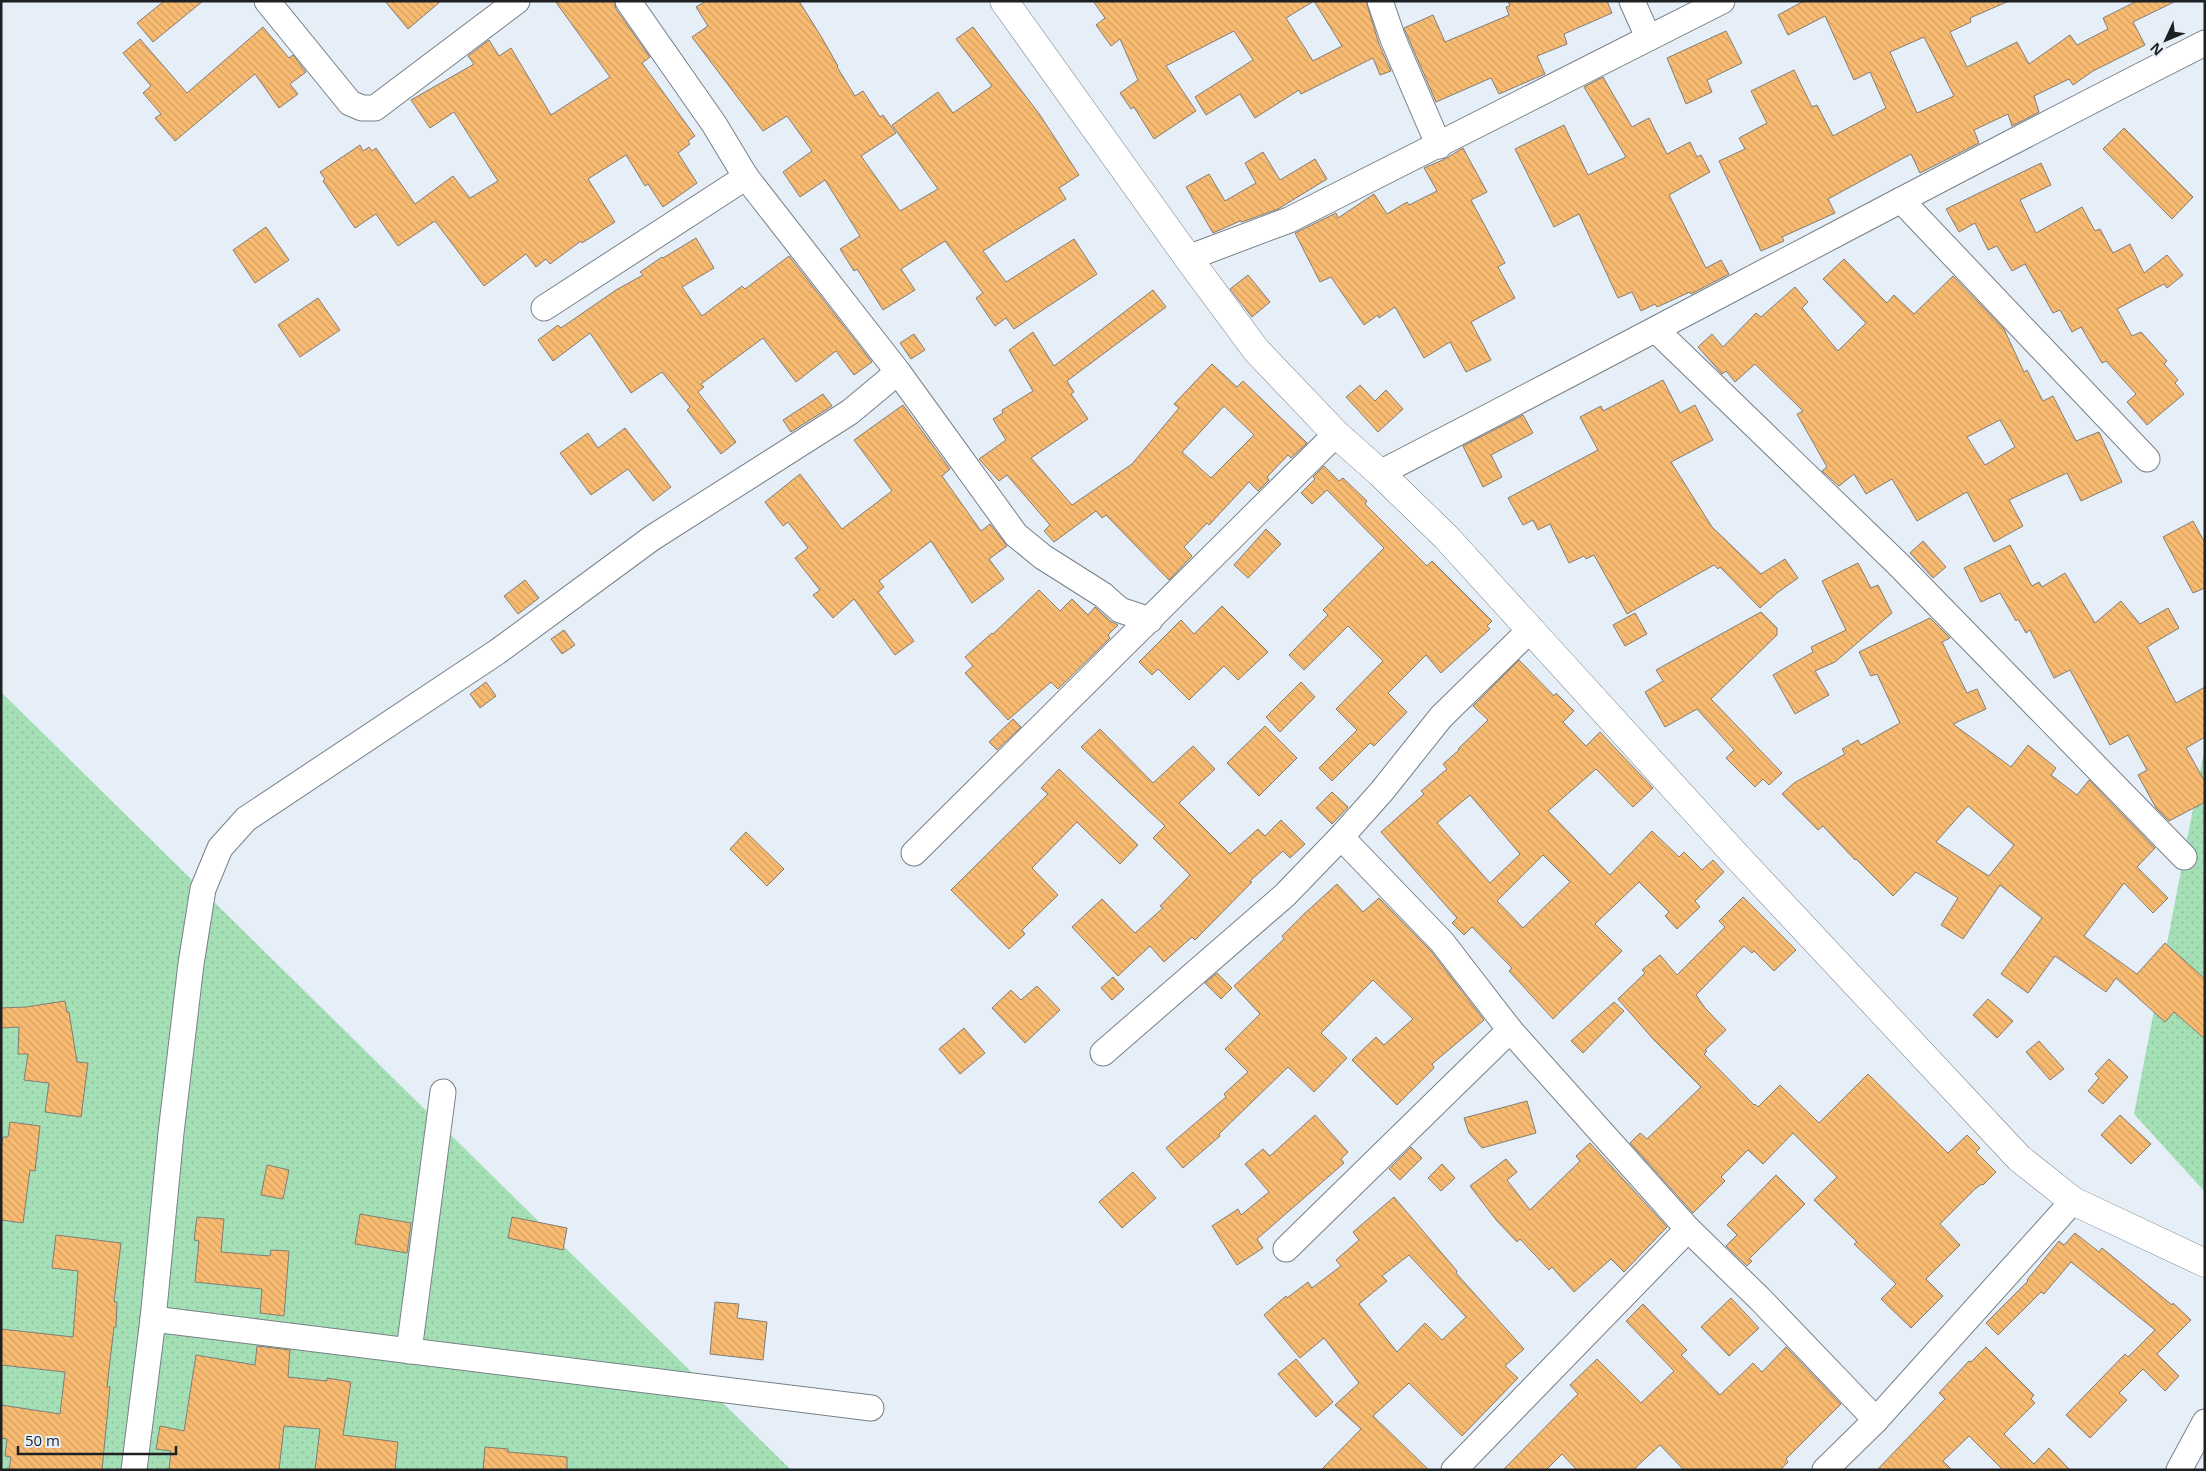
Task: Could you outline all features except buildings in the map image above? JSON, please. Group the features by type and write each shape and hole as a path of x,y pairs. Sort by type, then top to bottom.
{"street":[{"path":"267,1 350,103 362,108 375,108 517,1"},
{"path":"628,1 714,124 746,176 898,372 1016,535 1043,557 1103,595 1120,610 1150,620"},
{"path":"1004,1 1256,350 1336,434 1380,473 1446,538 1731,850 2019,1158 2073,1202 2205,1263"},
{"path":"1380,1 1393,39 1438,146"},
{"path":"1632,1 1648,38"},
{"path":"1188,258 1289,220 1722,1"},
{"path":"1380,473 1656,330 2037,128 2205,43"},
{"path":"544,308 746,176"},
{"path":"1900,200 2147,459"},
{"path":"1656,330 1898,564 2184,857"},
{"path":"134,1470 153,1320 171,1133 192,964 203,889 220,848 246,819 497,652 652,538 850,412 898,372"},
{"path":"914,853 1336,434"},
{"path":"1103,1054 1286,895 1382,792 1441,717 1531,629"},
{"path":"1341,837 1442,942 1510,1030 1688,1229 1760,1299 1876,1420"},
{"path":"1286,1249 1510,1030"},
{"path":"409,1351 443,1092"},
{"path":"1825,1470 1876,1420 2073,1202"},
{"path":"1454,1470 1688,1229"},
{"path":"153,1320 872,1408"},
{"path":"2179,1470 2205,1422"}],"green space":[{"path":"1,692 791,1470 1,1470"},
{"path":"2205,747 2205,1192 2134,1114"}]}
